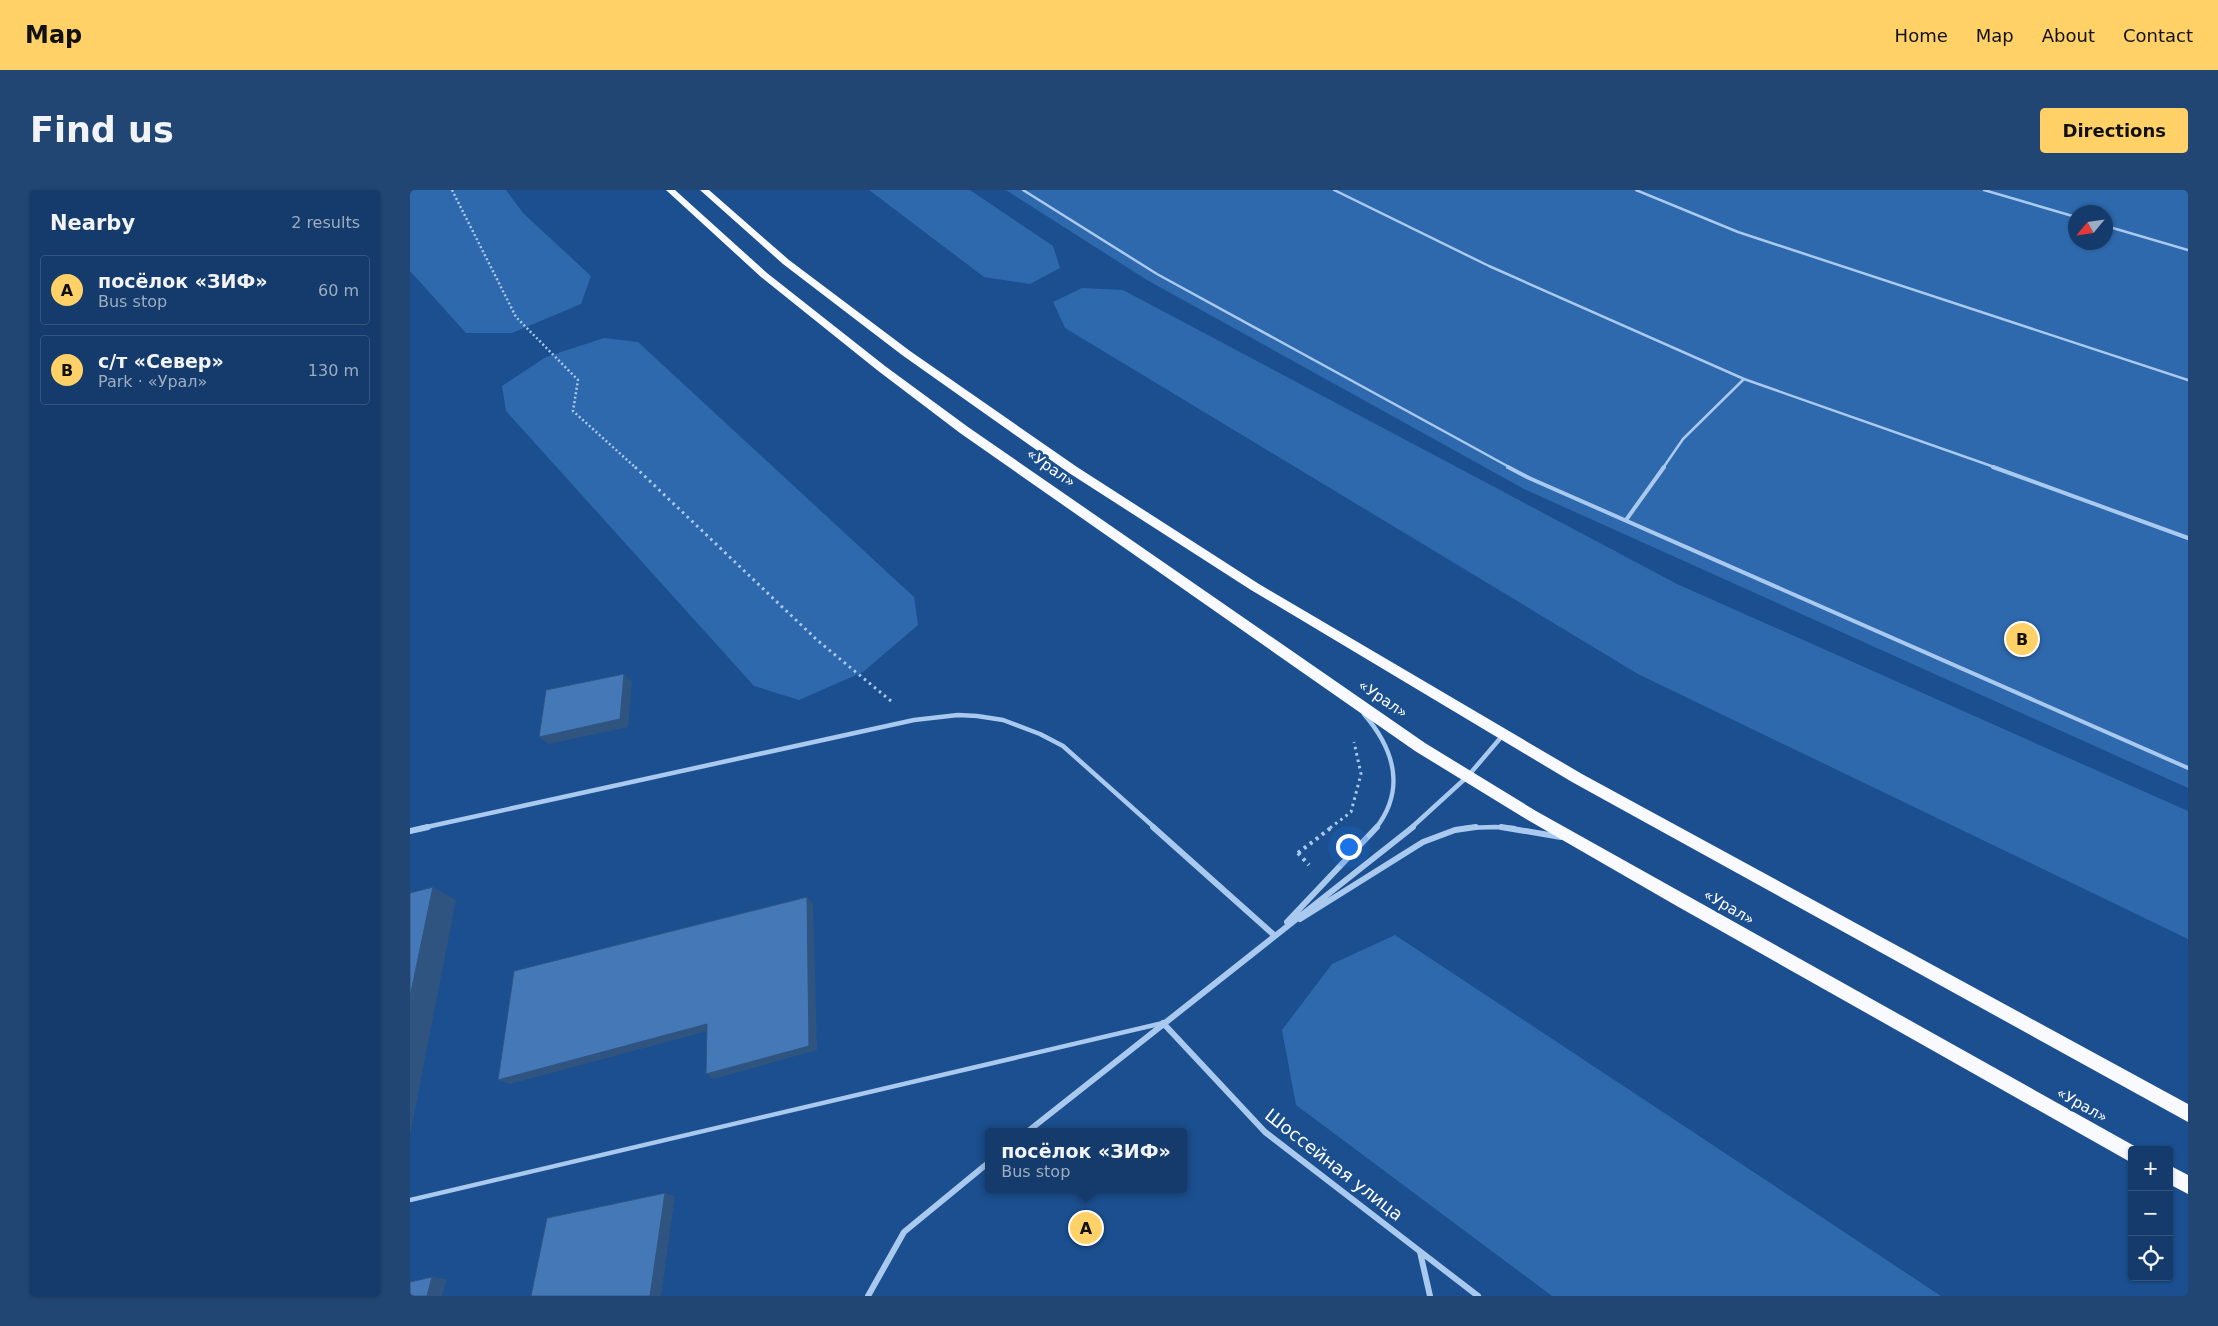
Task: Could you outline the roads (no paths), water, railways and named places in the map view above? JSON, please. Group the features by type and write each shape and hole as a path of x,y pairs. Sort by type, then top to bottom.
{"highway":[{"name":"«Урал»","path":"670,190 764,275 881,368 964,430 1420,747 1577,842 2128,1152"},
{"name":"«Урал»","path":"704,190 786,262 906,354 1073,470 1255,587 1503,735 2188,1113"},
{"path":"2173,1176 2188,1185"}],"street":[{"path":"1274,935 1366,838 1388,808 1393,773 1388,749 1376,728 1349,698"},
{"path":"410,831 914,720 964,715 1006,720 1038,731 1063,746 1274,935"},
{"path":"1032,1128 1419,822 1468,776 1503,735"},
{"path":"1274,935 1420,843 1440,835 1478,827 1503,827 1519,828 1577,842"},
{"name":"Шоссейная улица","path":"1163,1023 1265,1132 1478,1296"},
{"path":"868,1296 904,1232 985,1165"},
{"path":"1420,1252 1430,1296"}],"lane":[{"path":"1023,190 1157,274 1529,478 2188,768"},
{"path":"1334,190 1489,266 1744,379 2048,486 2188,538"},
{"path":"1636,190 1738,232 2188,380"},
{"path":"1984,190 2068,215"},
{"path":"2113,228 2188,250"},
{"path":"1626,520 1683,439 1744,379"},
{"path":"410,1200 1163,1023"}],"place":[{"name":"с/т «Север»","path":"2022,639"},
{"name":"посёлок «ЗИФ»","path":"1086,1228"}]}
